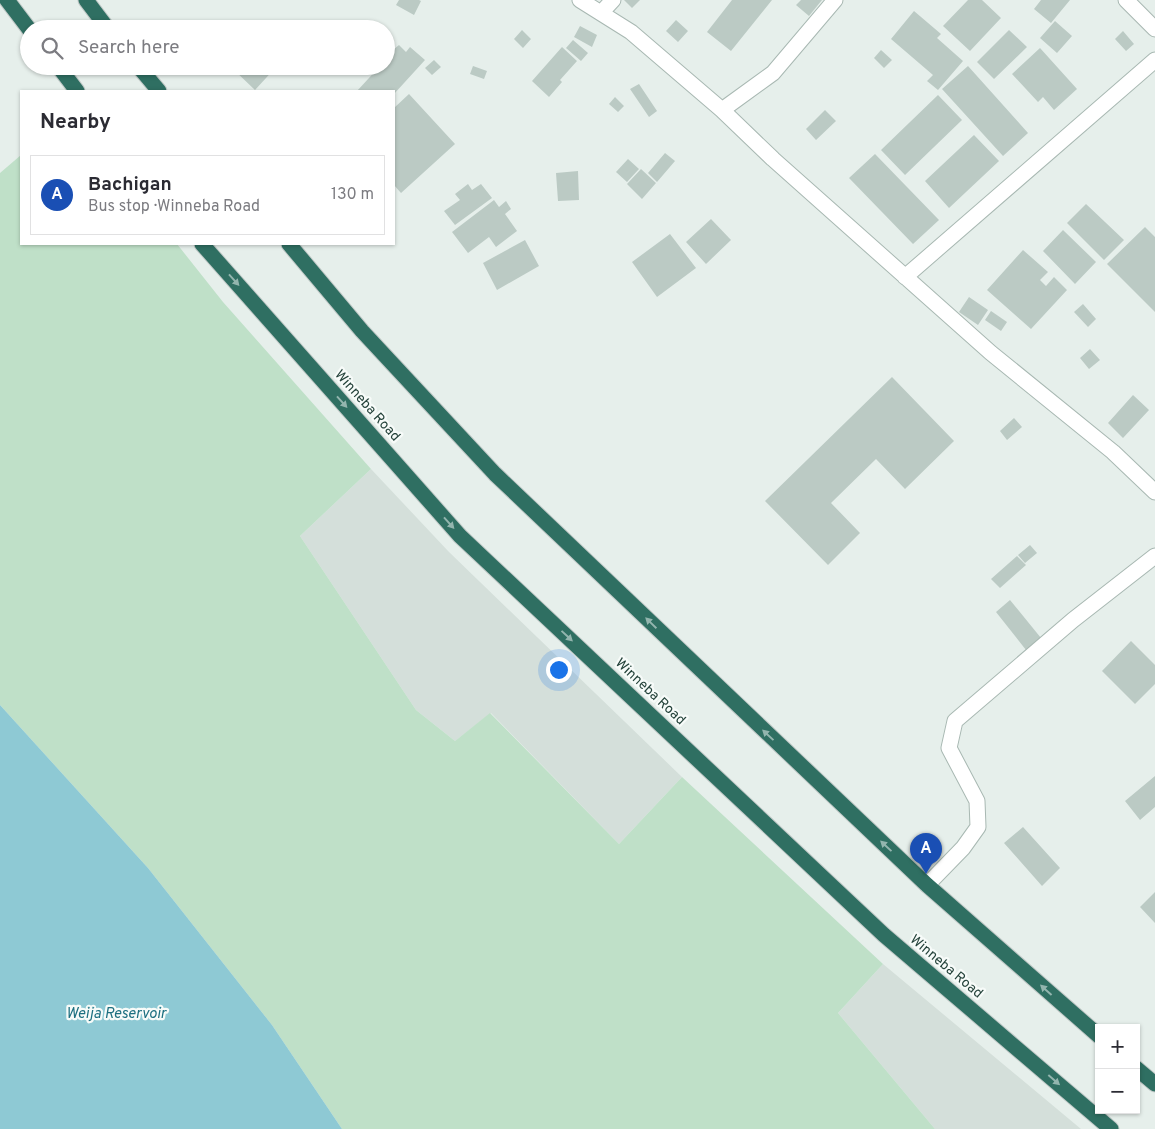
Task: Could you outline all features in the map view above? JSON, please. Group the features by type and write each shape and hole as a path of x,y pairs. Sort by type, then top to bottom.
{"highway":[{"path":"7,0 22,20"},
{"path":"86,0 101,20"},
{"path":"65,75 76,90"},
{"path":"146,75 158,90"},
{"name":"Winneba Road","path":"203,245 460,536 884,935 1111,1129"},
{"path":"290,245 362,331 495,474 927,885 1095,1032"},
{"path":"1137,1069 1155,1084"}],"street":[{"path":"580,0 631,32 722,110 773,159 991,353 1113,452 1155,492"},
{"path":"601,13 613,0"},
{"path":"722,110 773,73 835,0"},
{"path":"1126,0 1155,29"},
{"path":"905,277 1155,60"},
{"path":"927,885 963,848 978,827 977,801 949,748 955,721 1073,620 1155,556"}],"shaded area":[{"path":"371,469 449,552 682,777 619,844 491,713 455,741 416,710 300,536"},
{"path":"883,964 1081,1129 935,1129 838,1013"}],"green space":[{"path":"20,156 20,245 178,245 223,302 371,469 300,536 416,710 455,741 490,713 619,844 682,777 883,964 838,1013 935,1129 342,1129 272,1025 148,868 0,705 0,173"}],"water":[{"name":"Weija Reservoir","path":"0,705 148,868 272,1025 342,1129 0,1129"}],"building":[{"path":"399,0 421,1 414,15 396,5"},
{"path":"624,0 640,0 632,8"},
{"path":"732,0 772,0 731,51 707,32"},
{"path":"801,0 822,0 809,16 796,5"},
{"path":"968,0 982,0 1001,18 970,51 943,26"},
{"path":"1041,0 1070,0 1051,23 1034,9"},
{"path":"914,11 941,34 937,38 963,61 938,90 927,81 933,75 891,39"},
{"path":"676,20 688,31 678,42 666,31"},
{"path":"1055,21 1072,36 1057,53 1040,38"},
{"path":"580,26 597,35 592,47 574,37"},
{"path":"522,30 531,39 523,48 514,39"},
{"path":"1009,30 1027,47 994,79 977,62"},
{"path":"1123,31 1134,44 1126,51 1115,39"},
{"path":"573,40 588,53 581,61 566,48"},
{"path":"399,45 406,52 410,47 425,60 395,93 395,90 358,90 372,75 395,75 395,48"},
{"path":"562,47 577,61 560,80 562,82 549,97 532,81"},
{"path":"1040,48 1077,89 1054,110 1043,97 1038,102 1012,74"},
{"path":"881,50 892,60 884,68 874,58"},
{"path":"434,60 441,67 432,75 425,68"},
{"path":"473,66 487,71 484,79 470,74"},
{"path":"968,66 1028,133 1003,156 942,89"},
{"path":"239,75 269,75 255,90"},
{"path":"639,84 657,111 649,117 630,89"},
{"path":"409,94 455,144 401,193 395,186 395,107"},
{"path":"938,95 962,120 905,175 881,150"},
{"path":"615,97 624,106 618,112 609,104"},
{"path":"825,110 836,121 816,140 806,129"},
{"path":"974,135 999,161 949,208 925,181"},
{"path":"665,153 675,161 657,182 648,173"},
{"path":"875,154 939,220 913,244 849,178"},
{"path":"628,159 639,169 627,182 616,172"},
{"path":"641,169 656,183 642,199 627,184"},
{"path":"578,171 579,200 558,201 556,173"},
{"path":"468,184 472,190 481,184 492,198 455,225 444,211 460,200 455,194"},
{"path":"494,200 499,207 506,201 511,209 505,214 517,231 496,247 489,237 468,253 452,232"},
{"path":"1086,204 1124,240 1104,260 1067,223"},
{"path":"711,219 731,240 706,264 686,242"},
{"path":"1145,227 1155,237 1155,312 1107,264"},
{"path":"1063,230 1096,262 1075,284 1043,251"},
{"path":"670,234 696,268 657,297 632,262"},
{"path":"525,240 539,266 497,290 483,263"},
{"path":"1023,250 1048,272 1040,280 1046,286 1054,277 1067,290 1031,329 987,290"},
{"path":"969,297 988,310 978,325 959,312"},
{"path":"1083,304 1096,319 1088,327 1074,312"},
{"path":"991,311 1007,322 1001,331 985,320"},
{"path":"1090,349 1100,360 1089,369 1080,358"},
{"path":"892,377 954,441 905,489 876,459 831,503 860,533 828,565 765,501"},
{"path":"1133,395 1149,410 1123,438 1108,423"},
{"path":"1014,418 1022,427 1007,440 1000,431"},
{"path":"1030,545 1037,553 1025,563 1018,555"},
{"path":"1017,556 1026,565 1000,588 991,579"},
{"path":"1010,600 1041,638 1026,650 996,612"},
{"path":"1131,641 1155,665 1155,684 1135,704 1102,671"},
{"path":"1155,776 1155,807 1140,820 1125,801"},
{"path":"1023,827 1060,868 1042,886 1004,843"},
{"path":"1155,892 1155,923 1140,907"}],"place":[{"name":"Bachigan","path":"926,874"}]}
